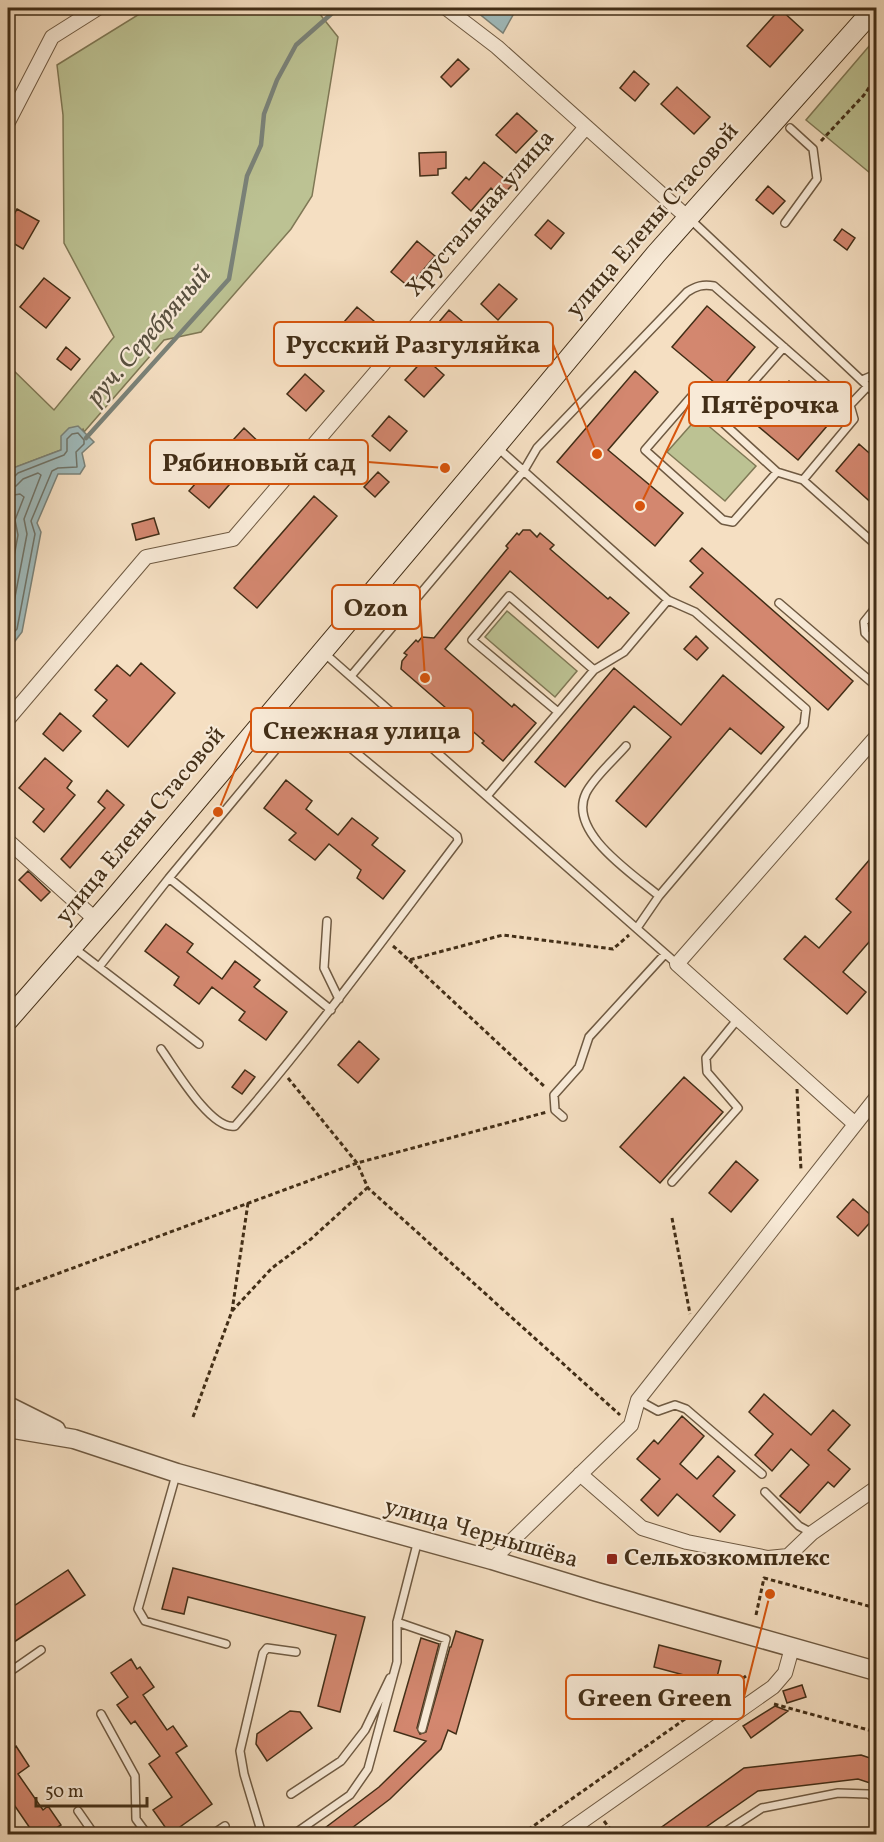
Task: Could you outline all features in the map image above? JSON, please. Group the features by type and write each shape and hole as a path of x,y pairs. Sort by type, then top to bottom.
{"main road":[{"name":"улица Елены Стасовой","path":"8,1020 688,218 875,8"}],"street":[{"path":"8,122 52,38 98,8"},
{"path":"446,8 496,47 688,218"},
{"name":"Хрустальная улица","path":"8,719 146,557 233,540 586,127"},
{"path":"855,1124 676,964 876,737"},
{"path":"8,841 95,919"},
{"path":"492,1560 631,1425 638,1400 876,1098"},
{"name":"улица Чернышёва","path":"8,1406 74,1439 177,1473 492,1560 876,1671"},
{"name":"улица Чернышёва","path":"8,1428 74,1439"},
{"path":"580,1474 642,1528 687,1542 768,1558 788,1556 812,1533 876,1488"},
{"path":"564,1834 773,1687 786,1673 792,1648"}],"lane":[{"path":"785,223 818,179 813,149 790,128"},
{"path":"688,218 876,394"},
{"path":"351,676 523,472 537,448 693,288 705,284 714,286 850,405 854,419 803,480"},
{"path":"720,420 784,347"},
{"path":"850,405 865,383 876,374"},
{"path":"777,472 734,522 723,520 645,450 691,397 777,472 803,480 876,545"},
{"path":"496,446 668,600 695,612 806,709 804,725 659,896 637,928"},
{"path":"558,712 472,640 509,596 594,670"},
{"path":"487,796 594,670 624,652 668,600"},
{"path":"778,603 876,686"},
{"path":"876,607 864,622 865,633 876,644"},
{"path":"322,651 676,964"},
{"path":"99,967 169,878 307,712 457,836 458,841 331,1010 236,1126 230,1127 215,1119 202,1107 161,1049"},
{"path":"626,746 587,790 582,802 583,817 592,835 605,850 659,896"},
{"path":"169,878 331,1010"},
{"path":"327,921 324,968 339,999"},
{"path":"72,947 199,1044"},
{"path":"563,1117 555,1110 554,1095 579,1067 589,1037 665,954"},
{"path":"672,1182 738,1108 706,1071 706,1058 737,1020"},
{"path":"638,1400 658,1411 675,1405 686,1409 762,1474"},
{"path":"177,1473 138,1609 145,1621 226,1644"},
{"path":"765,1492 799,1526 812,1533"},
{"path":"294,1834 350,1795 368,1769 397,1662 397,1622 418,1540"},
{"path":"397,1622 446,1639 422,1729"},
{"path":"262,1834 244,1774 240,1751 262,1653 267,1648 296,1652"},
{"path":"8,1673 41,1650"},
{"path":"291,1794 341,1761 365,1730 397,1662"},
{"path":"100,1714 135,1776 136,1819 147,1834"},
{"path":"722,1834 762,1808 838,1793 868,1794 876,1798"},
{"path":"78,1812 94,1834"},
{"path":"213,1834 225,1826"}],"path":[{"path":"813,149 864,95 876,77"},
{"path":"409,960 503,935 613,949 637,928"},
{"path":"384,938 554,1095"},
{"path":"283,1071 357,1163 368,1188 631,1425"},
{"path":"796,1073 802,1190"},
{"path":"8,1292 357,1163 555,1110"},
{"path":"232,1311 272,1268 311,1239 368,1188"},
{"path":"193,1417 232,1311 248,1203"},
{"path":"672,1218 693,1330"},
{"path":"756,1615 765,1578 876,1608"},
{"path":"522,1834 746,1676"},
{"path":"769,1706 776,1704 876,1732"}],"green space":[{"path":"149,8 315,8 338,37 312,196 291,229 201,332 164,340 84,432 83,429 61,450 13,468 8,477 8,365 54,410 114,337 64,243 63,115 57,65"},
{"path":"876,38 876,178 806,120"},
{"path":"698,417 756,466 725,501 667,452"},
{"path":"507,611 577,671 555,697 485,637"}],"water":[{"path":"472,8 517,8 503,33"},
{"path":"78,426 94,442 82,453 85,466 80,474 58,474 37,523 41,532 22,632 15,641 8,638 8,477 13,468 61,450 61,436 69,428"}],"building":[{"path":"780,9 803,30 770,67 747,46"},
{"path":"458,59 469,69 451,87 441,77"},
{"path":"634,71 649,84 635,101 620,88"},
{"path":"677,87 710,117 694,134 661,104"},
{"path":"517,113 537,131 516,153 496,135"},
{"path":"446,152 446,168 438,169 438,175 420,176 419,153"},
{"path":"484,162 512,185 501,197 491,188 471,211 452,193 466,177 469,180"},
{"path":"768,186 785,201 773,214 756,200"},
{"path":"17,209 39,221 23,249 8,240 8,226"},
{"path":"548,220 564,233 551,249 535,235"},
{"path":"842,229 855,238 847,250 834,240"},
{"path":"417,241 435,256 409,287 391,272"},
{"path":"44,278 70,298 46,328 20,307"},
{"path":"499,284 517,299 498,320 481,304"},
{"path":"707,306 755,347 721,388 672,347"},
{"path":"357,307 380,326 355,356 331,337"},
{"path":"449,310 462,321 452,333 439,322"},
{"path":"66,347 80,359 71,370 57,359"},
{"path":"425,358 444,375 424,397 405,380"},
{"path":"635,371 658,392 608,450 683,513 655,546 557,462"},
{"path":"305,374 324,391 306,411 287,394"},
{"path":"789,381 833,419 798,460 753,422"},
{"path":"389,416 407,431 390,451 372,436"},
{"path":"244,428 267,450 247,473 223,451"},
{"path":"859,444 876,459 876,507 836,471"},
{"path":"209,468 229,485 209,508 189,491"},
{"path":"378,472 389,482 375,497 364,487"},
{"path":"314,496 337,516 257,608 234,588"},
{"path":"154,518 159,534 136,540 132,524"},
{"path":"523,530 530,530 537,537 540,533 554,545 550,549 608,599 610,597 629,613 598,648 510,571 445,649 512,707 514,704 536,723 503,761 482,743 484,741 401,669 402,661 407,655 404,653 422,637 434,638 508,548 506,546 517,533 519,535"},
{"path":"702,548 853,681 828,710 690,587 703,573 690,561"},
{"path":"696,636 708,648 697,660 684,649"},
{"path":"141,663 175,693 128,747 93,716 107,700 95,690 117,665 130,676"},
{"path":"614,668 681,725 723,675 784,727 761,754 730,728 646,827 616,801 671,737 634,706 565,787 535,762"},
{"path":"60,713 81,731 63,751 43,734"},
{"path":"45,758 72,781 67,788 75,795 44,832 33,822 44,809 19,788"},
{"path":"286,780 312,801 306,809 338,835 352,818 378,838 372,845 405,871 383,899 357,878 361,870 329,844 315,860 289,840 296,833 264,808"},
{"path":"107,790 124,805 70,868 61,859 105,808 98,802"},
{"path":"876,852 876,934 843,972 866,992 847,1014 784,959 805,936 819,948 851,912 836,899"},
{"path":"28,871 50,892 41,901 19,880"},
{"path":"166,924 193,944 187,952 222,979 235,961 260,980 254,987 287,1012 266,1040 239,1020 245,1012 212,987 199,1004 174,985 179,977 145,951"},
{"path":"359,1041 379,1059 358,1083 338,1065"},
{"path":"245,1070 255,1077 242,1094 232,1087"},
{"path":"684,1077 723,1112 660,1183 620,1147"},
{"path":"736,1161 758,1180 731,1212 709,1193"},
{"path":"853,1199 874,1218 858,1236 837,1217"},
{"path":"764,1394 811,1435 833,1410 850,1425 828,1450 850,1469 834,1487 828,1482 800,1513 780,1496 809,1465 791,1449 772,1471 755,1455 773,1434 749,1412"},
{"path":"682,1416 704,1436 680,1464 697,1479 718,1456 735,1471 713,1496 735,1515 720,1532 677,1494 658,1516 641,1500 660,1479 637,1459 654,1440 658,1444"},
{"path":"173,1568 365,1617 340,1712 318,1706 336,1635 188,1597 184,1614 162,1609"},
{"path":"68,1570 85,1595 8,1646 8,1610"},
{"path":"456,1631 483,1640 456,1734 448,1730 441,1749 390,1799 344,1834 317,1834 379,1787 426,1741 394,1731 421,1638 439,1644 417,1728 420,1734 426,1732"},
{"path":"659,1645 721,1661 717,1677 712,1676 710,1682 654,1667"},
{"path":"131,1659 137,1669 140,1667 154,1687 143,1695 167,1730 173,1726 187,1746 176,1753 212,1804 170,1834 153,1810 172,1797 149,1764 160,1756 135,1721 131,1724 117,1705 128,1697 111,1673"},
{"path":"802,1685 806,1697 787,1703 783,1691"},
{"path":"775,1706 788,1711 751,1738 743,1726"},
{"path":"290,1711 300,1712 312,1728 267,1761 256,1744 257,1734"},
{"path":"16,1746 29,1766 18,1774 43,1810 48,1806 61,1825 47,1834 34,1834 8,1796 8,1752"},
{"path":"861,1755 876,1760 876,1785 858,1779 758,1791 696,1834 652,1834 744,1768"}],"waterway":[{"name":"руч. Серебряный","path":"86,438 229,279 247,176 261,145 264,114 277,80 296,45 338,8"}],"place":[{"name":"Русский Разгуляйка","path":"597,454"},
{"name":"Рябиновый сад","path":"445,468"},
{"name":"Пятёрочка","path":"640,506"},
{"name":"Ozon","path":"425,678"},
{"name":"Снежная улица","path":"218,812"},
{"name":"Сельхозкомплекс","path":"612,1559"},
{"name":"Green Green","path":"770,1594"}]}
